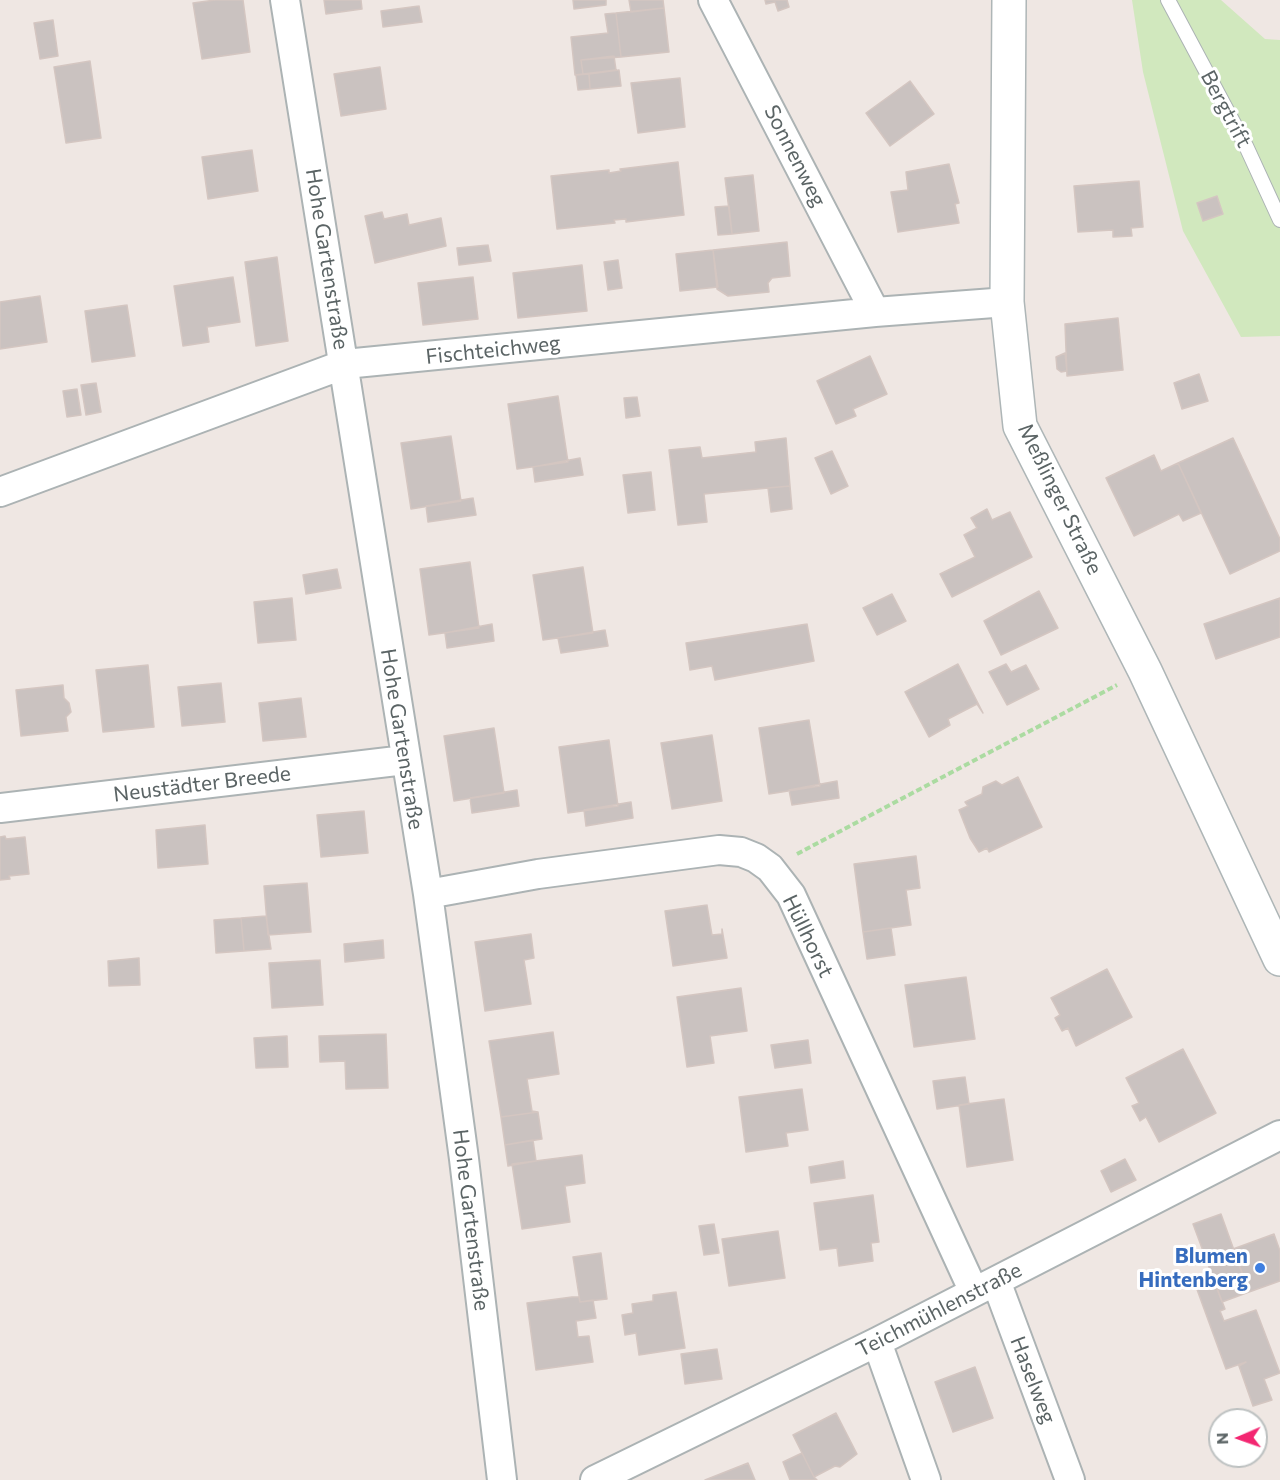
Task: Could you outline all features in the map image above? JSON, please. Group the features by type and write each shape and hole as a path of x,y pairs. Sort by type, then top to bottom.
{"street":[{"name":"Hohe Gartenstraße","path":"285,0 428,894 464,1159 502,1480"},
{"name":"Sonnenweg","path":"713,0 875,312"},
{"name":"Meßlinger Straße","path":"1009,0 1007,302 1020,426 1145,671 1280,958"},
{"name":"Fischteichweg","path":"0,492 345,364 875,312 1007,302"},
{"name":"Neustädter Breede","path":"0,808 405,760"},
{"name":"Hüllhorst","path":"428,894 538,874 719,850 741,852 770,868 791,895 985,1286"},
{"name":"Teichmühlenstraße","path":"595,1480 877,1342 1280,1135"},
{"name":"Haselweg","path":"985,1286 1070,1480"},
{"path":"877,1342 926,1480"}],"lane":[{"name":"Bergtrift","path":"1168,0 1246,146 1280,220"}],"path":[{"path":"770,868 1145,671"}],"green space":[{"path":"1132,0 1221,0 1265,39 1280,40 1280,336 1241,337 1183,231 1143,72"}],"building":[{"path":"243,0 250,52 202,59 193,3"},
{"path":"324,0 361,0 362,9 326,14"},
{"path":"573,0 606,0 606,5 574,9"},
{"path":"629,0 663,0 664,8 631,12"},
{"path":"765,0 787,0 789,7 778,11 775,2 766,4"},
{"path":"419,6 422,22 383,27 381,11"},
{"path":"664,8 669,52 621,57 616,13"},
{"path":"616,13 621,57 581,60 583,74 575,75 571,37 608,33 605,14"},
{"path":"53,20 58,56 40,59 34,23"},
{"path":"614,56 616,70 583,74 581,60"},
{"path":"90,61 101,138 66,143 54,67"},
{"path":"380,67 386,109 341,116 334,74"},
{"path":"619,70 621,86 590,89 589,74"},
{"path":"589,74 590,89 578,90 576,75"},
{"path":"680,78 685,127 638,133 631,83"},
{"path":"910,81 934,114 890,146 866,113"},
{"path":"252,150 258,191 208,199 202,157"},
{"path":"678,162 684,215 626,222 626,219 614,220 615,223 557,229 551,176 609,170 609,173 621,171 620,169"},
{"path":"949,164 959,203 955,204 959,223 898,232 891,192 908,190 906,172"},
{"path":"753,175 759,231 732,234 725,178"},
{"path":"1139,181 1143,227 1131,228 1132,236 1113,237 1113,230 1078,232 1074,186"},
{"path":"1217,196 1223,214 1203,221 1197,203"},
{"path":"729,206 732,234 718,235 715,207"},
{"path":"382,212 384,219 407,214 409,225 441,218 446,246 375,263 365,216"},
{"path":"787,242 790,276 772,278 768,283 769,292 728,296 717,289 713,250"},
{"path":"488,245 491,261 459,265 457,248"},
{"path":"713,250 718,287 680,291 676,254"},
{"path":"277,257 288,341 256,346 245,262"},
{"path":"618,260 622,288 608,290 604,262"},
{"path":"582,265 587,311 518,318 513,273"},
{"path":"233,277 240,322 207,327 209,342 183,346 174,286"},
{"path":"473,277 478,319 423,325 418,283"},
{"path":"40,296 47,342 0,349 0,302"},
{"path":"127,305 135,356 92,362 85,311"},
{"path":"1118,318 1123,370 1067,376 1065,324"},
{"path":"1065,353 1067,371 1061,372 1057,369 1056,357"},
{"path":"870,356 887,394 853,409 856,416 836,424 817,381"},
{"path":"1199,374 1208,401 1182,409 1174,383"},
{"path":"96,383 101,412 86,415 81,385"},
{"path":"77,389 81,415 67,417 63,391"},
{"path":"558,396 568,462 517,469 508,404"},
{"path":"637,397 640,416 626,418 624,398"},
{"path":"451,436 461,501 411,509 401,443"},
{"path":"786,438 790,486 704,494 707,522 678,525 669,450 700,447 702,458 756,452 755,442"},
{"path":"1233,438 1280,539 1280,551 1230,574 1178,463"},
{"path":"832,451 848,486 831,494 815,458"},
{"path":"1154,455 1161,471 1178,463 1201,513 1183,521 1179,514 1134,536 1106,478"},
{"path":"580,458 583,475 535,482 533,467"},
{"path":"651,472 655,510 628,513 623,475"},
{"path":"790,486 792,509 771,512 768,488"},
{"path":"473,498 476,515 428,522 426,506"},
{"path":"987,509 992,520 1010,512 1032,557 952,597 940,574 975,557 964,535 977,528 971,518"},
{"path":"470,562 479,628 429,635 420,569"},
{"path":"583,567 593,633 543,640 533,575"},
{"path":"337,569 341,588 306,594 303,575"},
{"path":"1039,591 1058,628 1001,655 984,621"},
{"path":"892,594 906,621 877,635 863,608"},
{"path":"292,598 296,640 258,643 254,602"},
{"path":"1280,598 1280,637 1216,659 1204,624"},
{"path":"492,624 494,641 447,648 445,633"},
{"path":"807,624 814,661 715,680 712,666 690,670 686,643"},
{"path":"605,630 608,646 561,653 558,638"},
{"path":"958,664 983,713 977,704 948,719 950,725 929,737 905,692"},
{"path":"1006,664 1011,672 1026,665 1039,689 1007,705 989,672"},
{"path":"148,665 154,727 103,732 96,670"},
{"path":"221,683 225,722 182,726 178,687"},
{"path":"63,685 64,698 69,703 71,712 66,717 68,731 21,736 16,690"},
{"path":"301,698 306,737 263,741 259,703"},
{"path":"809,720 820,786 769,794 759,728"},
{"path":"494,728 504,793 454,801 444,736"},
{"path":"712,735 722,801 672,809 661,743"},
{"path":"609,740 618,806 568,813 559,747"},
{"path":"1018,777 1042,827 989,852 987,848 979,852 970,838 959,810 968,806 965,802 982,794 983,787 996,781 1002,785"},
{"path":"837,781 839,798 792,805 789,790"},
{"path":"517,790 519,806 472,813 470,798"},
{"path":"631,802 633,818 586,826 584,810"},
{"path":"364,811 368,853 321,857 317,815"},
{"path":"205,825 208,864 158,868 156,830"},
{"path":"5,836 6,839 25,837 29,874 9,876 10,879 0,880 0,837"},
{"path":"916,856 920,888 906,890 911,925 863,932 854,864"},
{"path":"307,883 311,932 268,935 264,886"},
{"path":"707,905 712,935 722,934 722,929 727,958 673,966 665,911"},
{"path":"266,916 271,949 244,951 241,918"},
{"path":"241,918 244,951 216,953 214,920"},
{"path":"891,928 895,955 867,959 863,932"},
{"path":"531,934 534,958 524,960 531,1004 485,1011 475,942"},
{"path":"383,940 384,958 345,962 344,944"},
{"path":"139,958 140,985 109,986 108,961"},
{"path":"320,960 323,1005 272,1008 269,963"},
{"path":"1107,969 1132,1017 1076,1046 1068,1028 1062,1031 1055,1018 1060,1015 1051,998"},
{"path":"966,977 975,1039 914,1047 905,985"},
{"path":"741,988 747,1031 710,1036 714,1063 687,1067 677,997"},
{"path":"553,1032 559,1074 527,1079 532,1111 538,1112 501,1117 489,1041"},
{"path":"386,1034 388,1088 346,1089 345,1061 320,1062 319,1036"},
{"path":"287,1036 288,1067 256,1068 254,1038"},
{"path":"808,1040 811,1063 775,1068 771,1045"},
{"path":"1183,1049 1216,1113 1159,1142 1146,1117 1140,1121 1132,1106 1139,1103 1126,1078"},
{"path":"965,1077 969,1104 937,1109 933,1081"},
{"path":"802,1089 808,1130 786,1133 788,1146 746,1152 739,1097"},
{"path":"1004,1099 1013,1160 967,1167 959,1105"},
{"path":"538,1112 542,1139 505,1145 501,1117"},
{"path":"533,1140 536,1161 508,1166 505,1145"},
{"path":"582,1155 585,1183 565,1186 570,1222 522,1229 512,1164"},
{"path":"1125,1159 1136,1180 1111,1192 1101,1171"},
{"path":"843,1161 845,1178 811,1183 809,1167"},
{"path":"873,1195 879,1242 871,1243 873,1261 839,1266 837,1248 820,1250 814,1203"},
{"path":"1221,1214 1249,1292 1222,1302 1193,1224"},
{"path":"714,1224 719,1253 704,1255 699,1226"},
{"path":"778,1231 785,1278 729,1286 722,1239"},
{"path":"1274,1234 1280,1251 1280,1281 1249,1292 1233,1249"},
{"path":"601,1253 607,1299 580,1302 573,1257"},
{"path":"1213,1278 1225,1309 1220,1311 1224,1321 1256,1310 1280,1373 1264,1379 1272,1400 1253,1406 1239,1366 1246,1362 1226,1369 1195,1284"},
{"path":"676,1292 685,1348 639,1355 636,1333 625,1335 622,1315 633,1313 632,1304 653,1301 653,1295"},
{"path":"579,1297 580,1302 593,1300 596,1318 576,1321 578,1337 589,1336 593,1362 536,1370 527,1303"},
{"path":"717,1349 722,1379 685,1384 681,1354"},
{"path":"975,1367 993,1418 953,1432 935,1382"},
{"path":"836,1413 857,1454 840,1467 835,1466 814,1477 793,1435"},
{"path":"802,1453 817,1480 790,1480 783,1462"},
{"path":"748,1463 755,1480 705,1480"}],"place":[{"name":"Blumen Hintenberg","path":"1260,1268"}]}
